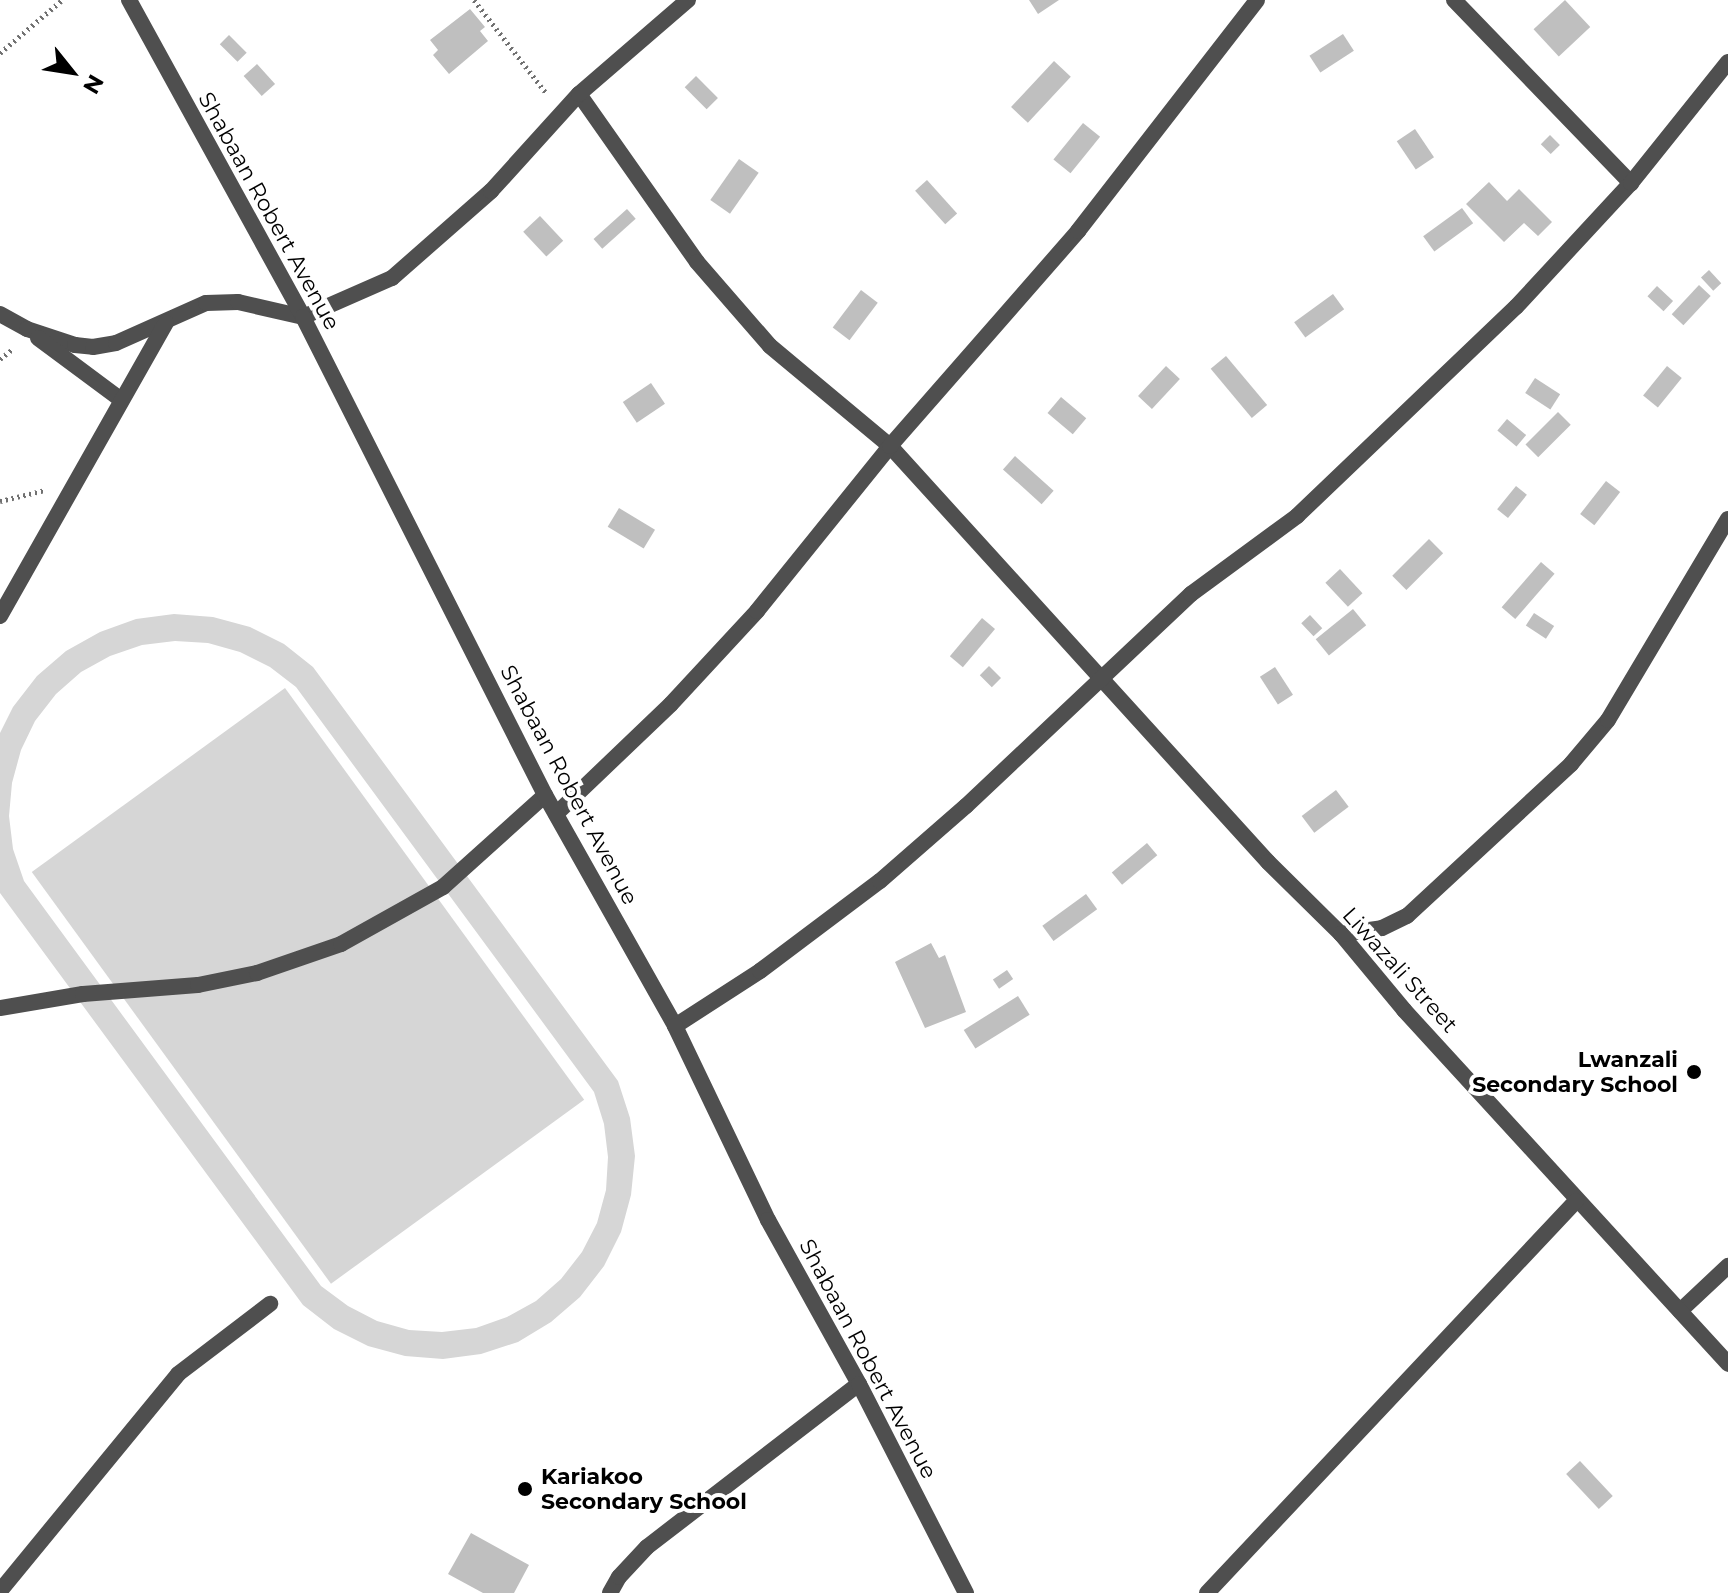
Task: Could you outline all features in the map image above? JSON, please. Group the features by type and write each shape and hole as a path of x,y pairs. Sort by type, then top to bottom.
{"street":[{"name":"Shabaan Robert Avenue","path":"129,0 303,317 545,795 675,1026 768,1220 859,1384 966,1593"},
{"path":"27,329 75,345 93,347 116,343 206,303 218,301 303,317 392,278 491,191 579,94 688,0"},
{"path":"556,814 724,649 890,446 1078,231 1257,0"},
{"path":"1454,0 1631,183"},
{"path":"675,1026 760,971 880,881 1191,594 1297,516 1516,307 1631,183 1728,62"},
{"name":"Liwazali Street","path":"579,94 697,262 770,346 890,446 1268,862 1341,934 1404,1010 1728,1364"},
{"path":"0,314 27,329 120,399"},
{"path":"0,616 120,399 166,323"},
{"path":"1341,934 1382,928 1407,916 1571,764 1608,720 1728,519"},
{"path":"0,1008 83,994 198,985 257,973 341,944 443,887 545,795"},
{"path":"1207,1593 1576,1201"},
{"path":"1680,1311 1728,1266"},
{"path":"0,1591 178,1374 270,1304"},
{"path":"610,1593 619,1577 647,1547 859,1384"}],"path":[{"path":"0,53 62,0"},
{"path":"474,0 562,113"},
{"path":"0,501 16,495 74,486"}],"shaded area":[{"path":"174,614 213,617 250,627 284,644 313,667 618,1081 630,1118 635,1156 631,1195 621,1232 604,1266 580,1297 551,1322 518,1342 481,1354 443,1359 405,1356 368,1346 334,1329 303,1305 0,893 0,733 13,707 37,676 66,651 100,632 136,619","holes":["175,641 208,643 240,652 270,667 296,687 594,1092 604,1124 608,1157 606,1190 597,1223 582,1252 561,1279 536,1301 507,1317 476,1328 442,1332 409,1330 377,1321 348,1306 321,1286 24,881 13,849 9,816 12,783 21,750 35,721 56,694 81,672 110,656 142,645"]},
{"path":"285,688 584,1100 331,1284 32,872"}],"building":[{"path":"1029,0 1059,0 1038,14"},
{"path":"1565,0 1590,27 1559,56 1534,29"},
{"path":"470,9 485,27 480,31 488,41 449,74 433,55 438,50 430,40"},
{"path":"1343,34 1354,51 1320,73 1309,56"},
{"path":"229,35 247,53 237,62 220,44"},
{"path":"1054,61 1071,77 1028,123 1011,107"},
{"path":"257,64 275,84 262,96 244,76"},
{"path":"696,76 718,98 707,109 685,87"},
{"path":"1083,123 1100,137 1071,173 1053,160"},
{"path":"1415,129 1434,157 1416,169 1397,141"},
{"path":"1550,135 1560,145 1551,154 1541,144"},
{"path":"739,159 759,173 730,214 710,200"},
{"path":"927,180 957,213 945,224 915,191"},
{"path":"1489,182 1507,201 1519,189 1552,222 1538,236 1524,223 1504,242 1466,204"},
{"path":"1462,208 1473,223 1434,252 1423,236"},
{"path":"627,209 636,219 602,249 594,239"},
{"path":"540,216 563,241 546,257 523,232"},
{"path":"1709,270 1721,283 1713,291 1701,278"},
{"path":"1699,285 1711,296 1683,325 1672,314"},
{"path":"1657,286 1673,301 1664,311 1647,296"},
{"path":"861,290 878,303 849,340 833,328"},
{"path":"1333,294 1344,309 1305,338 1294,322"},
{"path":"1226,356 1267,405 1252,418 1211,369"},
{"path":"1166,366 1180,379 1152,409 1138,396"},
{"path":"1667,366 1682,378 1658,407 1643,396"},
{"path":"1535,378 1560,394 1550,409 1525,393"},
{"path":"651,383 665,404 637,423 623,402"},
{"path":"1061,397 1086,418 1073,434 1048,413"},
{"path":"1558,412 1571,425 1538,457 1525,445"},
{"path":"1507,419 1526,435 1517,447 1497,430"},
{"path":"1015,456 1054,491 1042,504 1003,469"},
{"path":"1606,481 1620,492 1594,525 1580,514"},
{"path":"1516,486 1527,495 1508,518 1497,509"},
{"path":"619,508 655,530 644,548 608,527"},
{"path":"1429,539 1443,553 1406,590 1392,576"},
{"path":"1541,562 1555,574 1515,619 1502,607"},
{"path":"1340,569 1363,593 1348,607 1325,583"},
{"path":"1353,609 1366,625 1329,656 1316,639"},
{"path":"1534,613 1554,626 1546,639 1526,626"},
{"path":"1310,615 1322,628 1313,636 1301,623"},
{"path":"982,618 995,629 963,667 950,656"},
{"path":"989,666 1001,678 992,687 980,675"},
{"path":"1275,667 1293,695 1278,704 1260,677"},
{"path":"1336,790 1349,807 1314,833 1302,816"},
{"path":"1147,843 1157,855 1122,885 1112,873"},
{"path":"1086,894 1097,909 1053,941 1042,926"},
{"path":"931,943 939,958 945,955 966,1012 925,1028 895,962"},
{"path":"1007,970 1013,979 999,989 993,980"},
{"path":"1018,996 1030,1015 975,1049 964,1030"},
{"path":"1580,1461 1613,1496 1599,1509 1566,1474"},
{"path":"471,1533 529,1565 514,1593 483,1593 448,1574"}],"place":[{"name":"Lwanzali Secondary School","path":"1694,1072"},
{"name":"Kariakoo Secondary School","path":"525,1489"}]}
